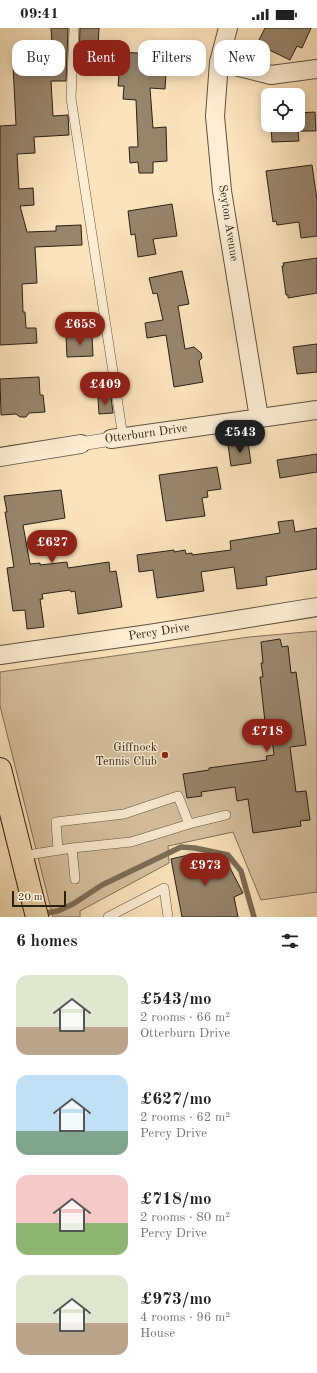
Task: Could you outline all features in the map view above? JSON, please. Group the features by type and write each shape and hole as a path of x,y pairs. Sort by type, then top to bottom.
{"main road":[{"path":"0,769 37,917"}],"street":[{"name":"Seyton Avenue","path":"225,40 228,28"},
{"path":"270,74 317,69"},
{"name":"Seyton Avenue","path":"218,76 215,116 222,192 259,418"},
{"name":"Otterburn Drive","path":"0,457 117,438 317,410"},
{"name":"Percy Drive","path":"0,655 141,635 317,607"}],"lane":[{"path":"74,28 71,98 117,438"},
{"path":"58,850 56,822 124,814 178,796 188,824"},
{"path":"21,856 72,848 131,842 188,824 226,816"},
{"path":"72,848 75,879"},
{"path":"108,917 164,888 168,917"}],"shaded area":[{"name":"Giffnock Tennis Club","path":"317,631 317,892 261,900 233,832 168,846 169,863 80,911 80,917 53,917 0,706 0,672 249,637"}],"building":[{"path":"51,28 68,28 66,81 51,81 53,116 68,115 69,135 34,137 35,153 17,154 19,189 33,188 34,205 20,206 27,232 56,231 56,226 81,225 82,245 35,247 37,283 22,284 23,312 25,312 26,328 36,328 37,343 0,345 0,126 16,125 14,76 65,76 65,40 52,40"},
{"path":"80,28 99,28 98,40 80,40"},
{"path":"265,28 311,28 302,48 297,46 290,60 270,50 270,40 259,40"},
{"path":"130,53 138,53 138,76 166,76 165,89 150,88 153,128 166,127 167,161 153,162 153,173 139,173 138,162 130,163 129,147 138,147 136,100 123,99 124,86 118,86 119,76 130,76"},
{"path":"315,112 316,131 305,131 305,113"},
{"path":"271,132 298,132 299,141 272,142"},
{"path":"312,165 317,200 317,236 301,238 299,222 277,225 276,221 273,222 266,171"},
{"path":"172,204 177,236 153,239 156,254 138,257 135,234 131,235 128,211"},
{"path":"317,258 317,293 288,298 288,295 286,295 282,266 284,266 283,263"},
{"path":"182,271 189,304 178,306 185,349 194,347 201,353 202,358 199,361 203,382 174,387 166,335 147,338 145,323 163,320 157,293 153,294 149,278"},
{"path":"92,335 93,356 67,357 66,336"},
{"path":"317,344 317,372 297,374 293,347"},
{"path":"39,377 40,395 43,395 45,412 29,413 26,417 20,417 16,414 1,415 0,379"},
{"path":"111,397 113,413 99,414 98,398"},
{"path":"248,442 251,463 231,466 228,445"},
{"path":"317,454 317,472 280,478 277,460"},
{"path":"217,467 221,489 207,491 208,497 202,498 205,516 166,521 159,475"},
{"path":"61,490 65,518 23,525 30,564 40,563 40,565 67,562 68,568 109,562 110,572 116,571 122,607 78,614 75,591 71,592 70,590 42,594 43,599 40,599 44,627 27,629 25,610 13,611 7,568 14,567 5,512 7,512 4,496"},
{"path":"293,520 295,532 317,528 317,569 266,577 267,585 237,589 234,567 201,572 204,591 157,598 153,570 139,572 137,555 174,550 174,552 185,550 186,554 192,553 192,555 231,550 230,541 280,533 278,522"},
{"path":"280,639 282,647 288,646 291,673 296,672 306,745 290,747 296,792 306,791 310,820 300,821 301,826 253,833 248,799 237,801 235,787 201,792 202,796 187,798 183,774 209,770 209,768 267,760 266,756 274,755 270,721 265,722 260,677 263,677 261,642"},
{"path":"193,854 213,857 228,864 243,893 234,897 238,917 182,917 171,859"}],"waterway":[{"path":"42,914 58,911 73,904 102,885 181,847 195,848 228,855 241,871 254,917"}],"place":[{"name":"Giffnock Tennis Club","path":"165,755"}]}
